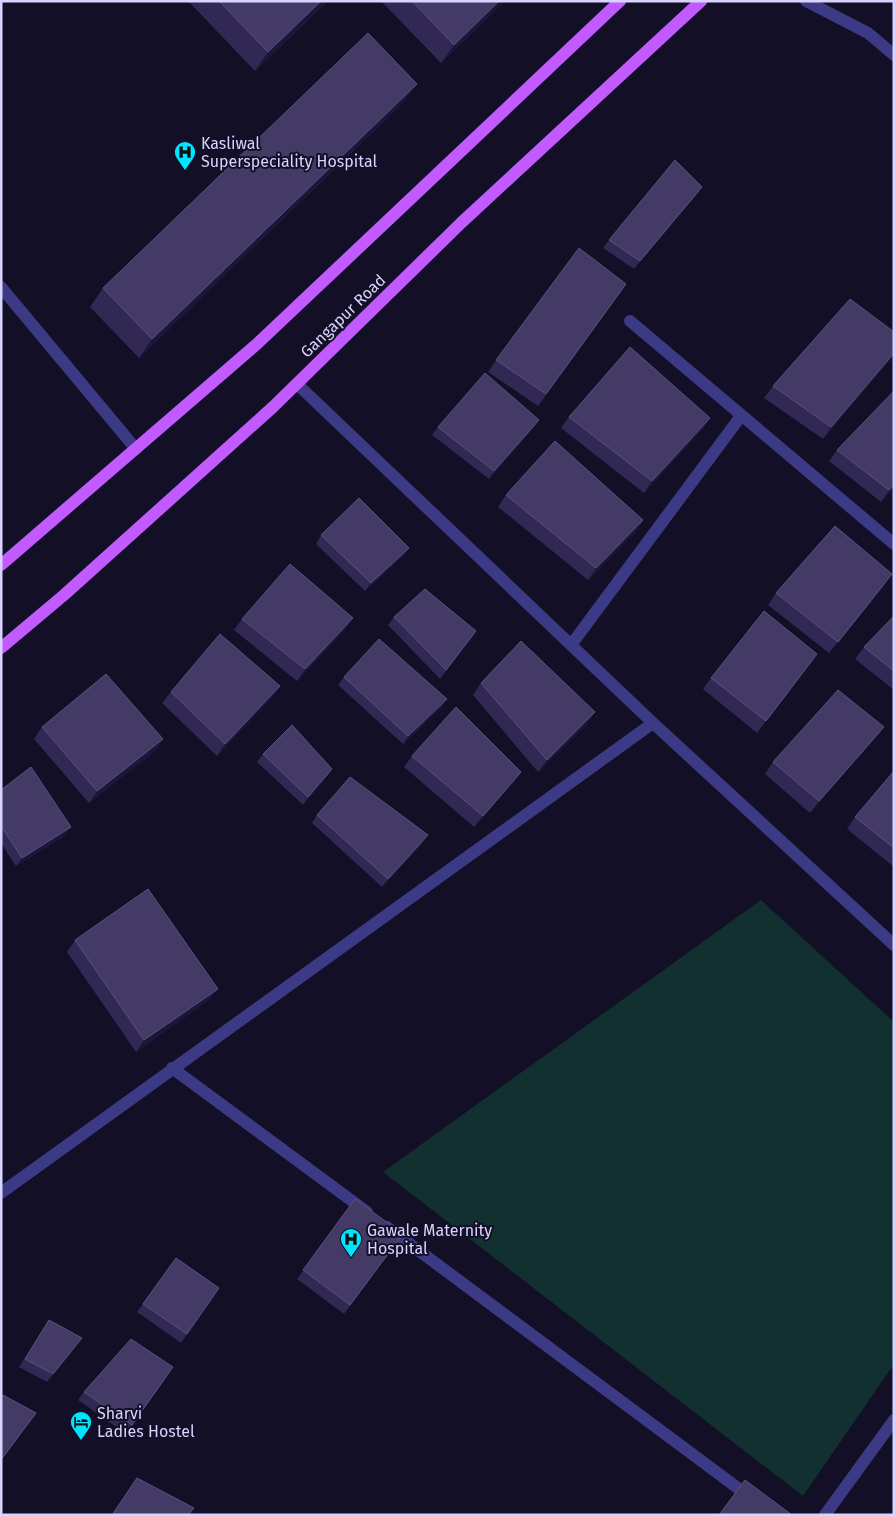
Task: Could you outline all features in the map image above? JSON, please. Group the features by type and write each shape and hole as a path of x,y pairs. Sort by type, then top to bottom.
{"main road":[{"path":"1,565 258,343 620,1"},
{"name":"Gangapur Road","path":"1,648 64,596 297,384 461,223 701,1"}],"street":[{"path":"806,1 868,33 894,55"},
{"path":"1,287 136,449"},
{"path":"630,321 894,544"},
{"path":"297,384 571,646 894,945"},
{"path":"571,646 741,416"},
{"path":"1,1193 653,723"},
{"path":"172,1068 774,1515"},
{"path":"825,1515 894,1420"}],"green space":[{"path":"761,900 894,1022 894,1364 803,1496 383,1172"}],"building":[{"path":"219,1 321,1 268,52"},
{"path":"412,1 499,1 454,45"},
{"path":"368,33 417,84 152,339 103,288"},
{"path":"675,160 702,187 640,261 609,240"},
{"path":"579,248 626,284 546,394 496,360"},
{"path":"850,299 894,332 894,353 831,427 773,386"},
{"path":"630,347 710,418 652,481 569,417"},
{"path":"485,373 539,420 494,471 438,427"},
{"path":"894,391 894,485 889,490 837,450"},
{"path":"555,441 643,520 596,568 506,495"},
{"path":"359,498 409,548 371,583 321,535"},
{"path":"835,526 892,574 838,642 776,593"},
{"path":"290,564 353,618 305,669 242,619"},
{"path":"425,589 476,631 446,670 394,617"},
{"path":"764,611 817,654 766,721 711,678"},
{"path":"894,616 894,671 864,647"},
{"path":"220,634 280,686 225,744 171,692"},
{"path":"379,639 447,699 408,736 344,677"},
{"path":"521,641 595,712 547,760 481,683"},
{"path":"106,674 163,739 97,791 42,727"},
{"path":"838,690 884,727 819,801 773,762"},
{"path":"456,707 521,772 483,816 412,756"},
{"path":"292,725 332,769 308,797 263,754"},
{"path":"31,767 71,827 22,858 1,826 1,790"},
{"path":"894,771 894,848 855,817"},
{"path":"350,777 428,835 388,879 317,815"},
{"path":"148,889 218,989 144,1040 75,940"},
{"path":"355,1199 403,1234 350,1305 303,1270"},
{"path":"176,1258 219,1288 187,1334 143,1304"},
{"path":"49,1320 82,1338 53,1374 25,1359"},
{"path":"131,1339 173,1367 132,1425 84,1392"},
{"path":"3,1395 36,1413 1,1460 1,1397"},
{"path":"137,1478 194,1508 188,1515 112,1515"},
{"path":"745,1480 792,1515 719,1515"}],"place":[{"name":"Kasliwal Superspeciality Hospital","path":"185,171"},
{"name":"Gawale Maternity Hospital","path":"351,1258"},
{"name":"Sharvi Ladies Hostel","path":"81,1441"}]}
